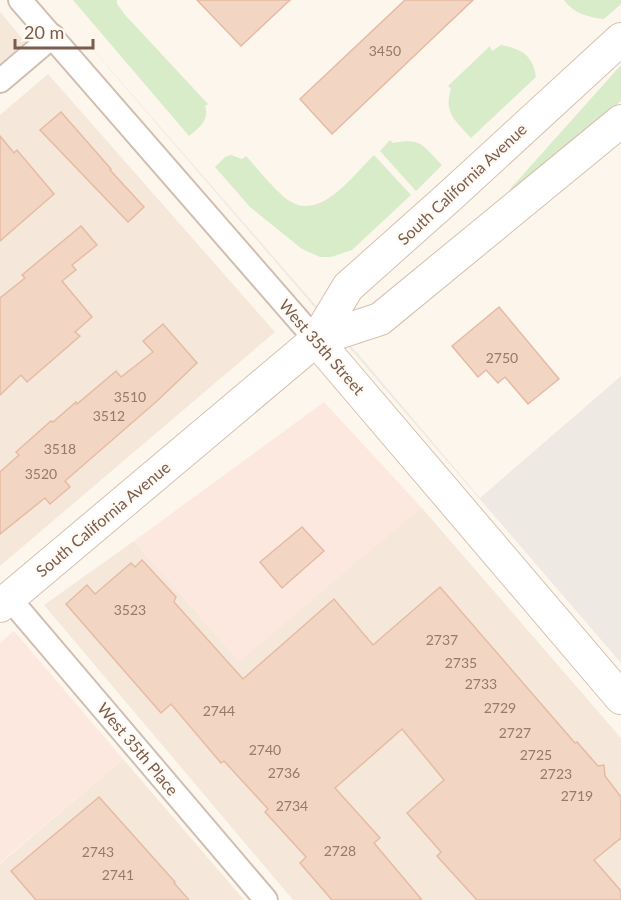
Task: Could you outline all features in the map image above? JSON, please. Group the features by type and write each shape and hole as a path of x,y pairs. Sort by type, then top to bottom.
{"main road":[{"name":"South California Avenue","path":"5,602 316,340 348,287 621,39"},
{"name":"South California Avenue","path":"316,340 380,319 621,121"},
{"name":"West 35th Street","path":"316,340 621,698"}],"street":[{"name":"West 35th Street","path":"20,0 316,340"},
{"path":"0,81 53,36"},
{"name":"West 35th Place","path":"5,602 266,900"}],"shaded area":[{"path":"50,0 365,362 480,498 621,376 621,663"},
{"path":"0,12 26,43 0,65"},
{"path":"48,74 275,332 0,566 0,115"},
{"path":"324,402 421,507 239,662 134,541"},
{"path":"421,507 621,738 621,900 293,900 44,605 134,541 239,661"},
{"path":"14,631 123,759 0,863 0,643"},
{"path":"123,759 244,900 0,900 0,864"}],"green space":[{"path":"73,0 117,0 117,4 126,16 208,104 205,106 205,120 200,127 189,136"},
{"path":"564,0 621,0 621,4 604,19 582,14 572,9"},
{"path":"501,45 525,54 532,63 536,77 471,138 452,116 449,104 451,89 448,86 490,46 492,51"},
{"path":"621,65 621,101 509,195 511,188"},
{"path":"390,140 393,143 416,142 426,148 442,165 416,191 380,151"},
{"path":"231,155 242,159 246,156 284,197 297,204 309,206 333,195 374,155 411,195 352,250 331,257 320,257 302,249 250,207 215,167 225,157"}],"building":[{"path":"197,0 290,0 241,46"},
{"path":"405,0 473,0 332,134 300,99"},
{"path":"61,112 144,207 128,222 40,130"},
{"path":"0,136 14,153 17,150 54,194 0,241"},
{"path":"81,226 97,245 72,265 76,270 62,281 92,317 75,332 80,336 27,382 21,375 0,395 0,298 25,278 22,275"},
{"path":"499,307 559,379 528,404 505,377 498,383 486,370 478,377 452,346"},
{"path":"163,324 197,363 65,481 70,487 50,504 45,498 0,534 0,472 19,455 16,452 51,421 53,422 76,402 77,404 116,371 121,377 153,352 143,341"},
{"path":"302,527 324,551 282,588 260,562"},
{"path":"142,560 176,597 174,602 243,679 334,599 373,645 440,587 575,743 577,742 598,766 604,765 605,776 621,797 621,838 594,860 621,891 621,900 477,900 437,856 441,852 407,813 444,780 402,729 335,788 380,838 374,843 422,900 332,900 300,863 306,857 265,812 268,809 224,761 221,763 171,704 161,713 66,604 87,585 95,594 131,563 135,567"},
{"path":"99,797 189,900 36,900 11,871"}]}
